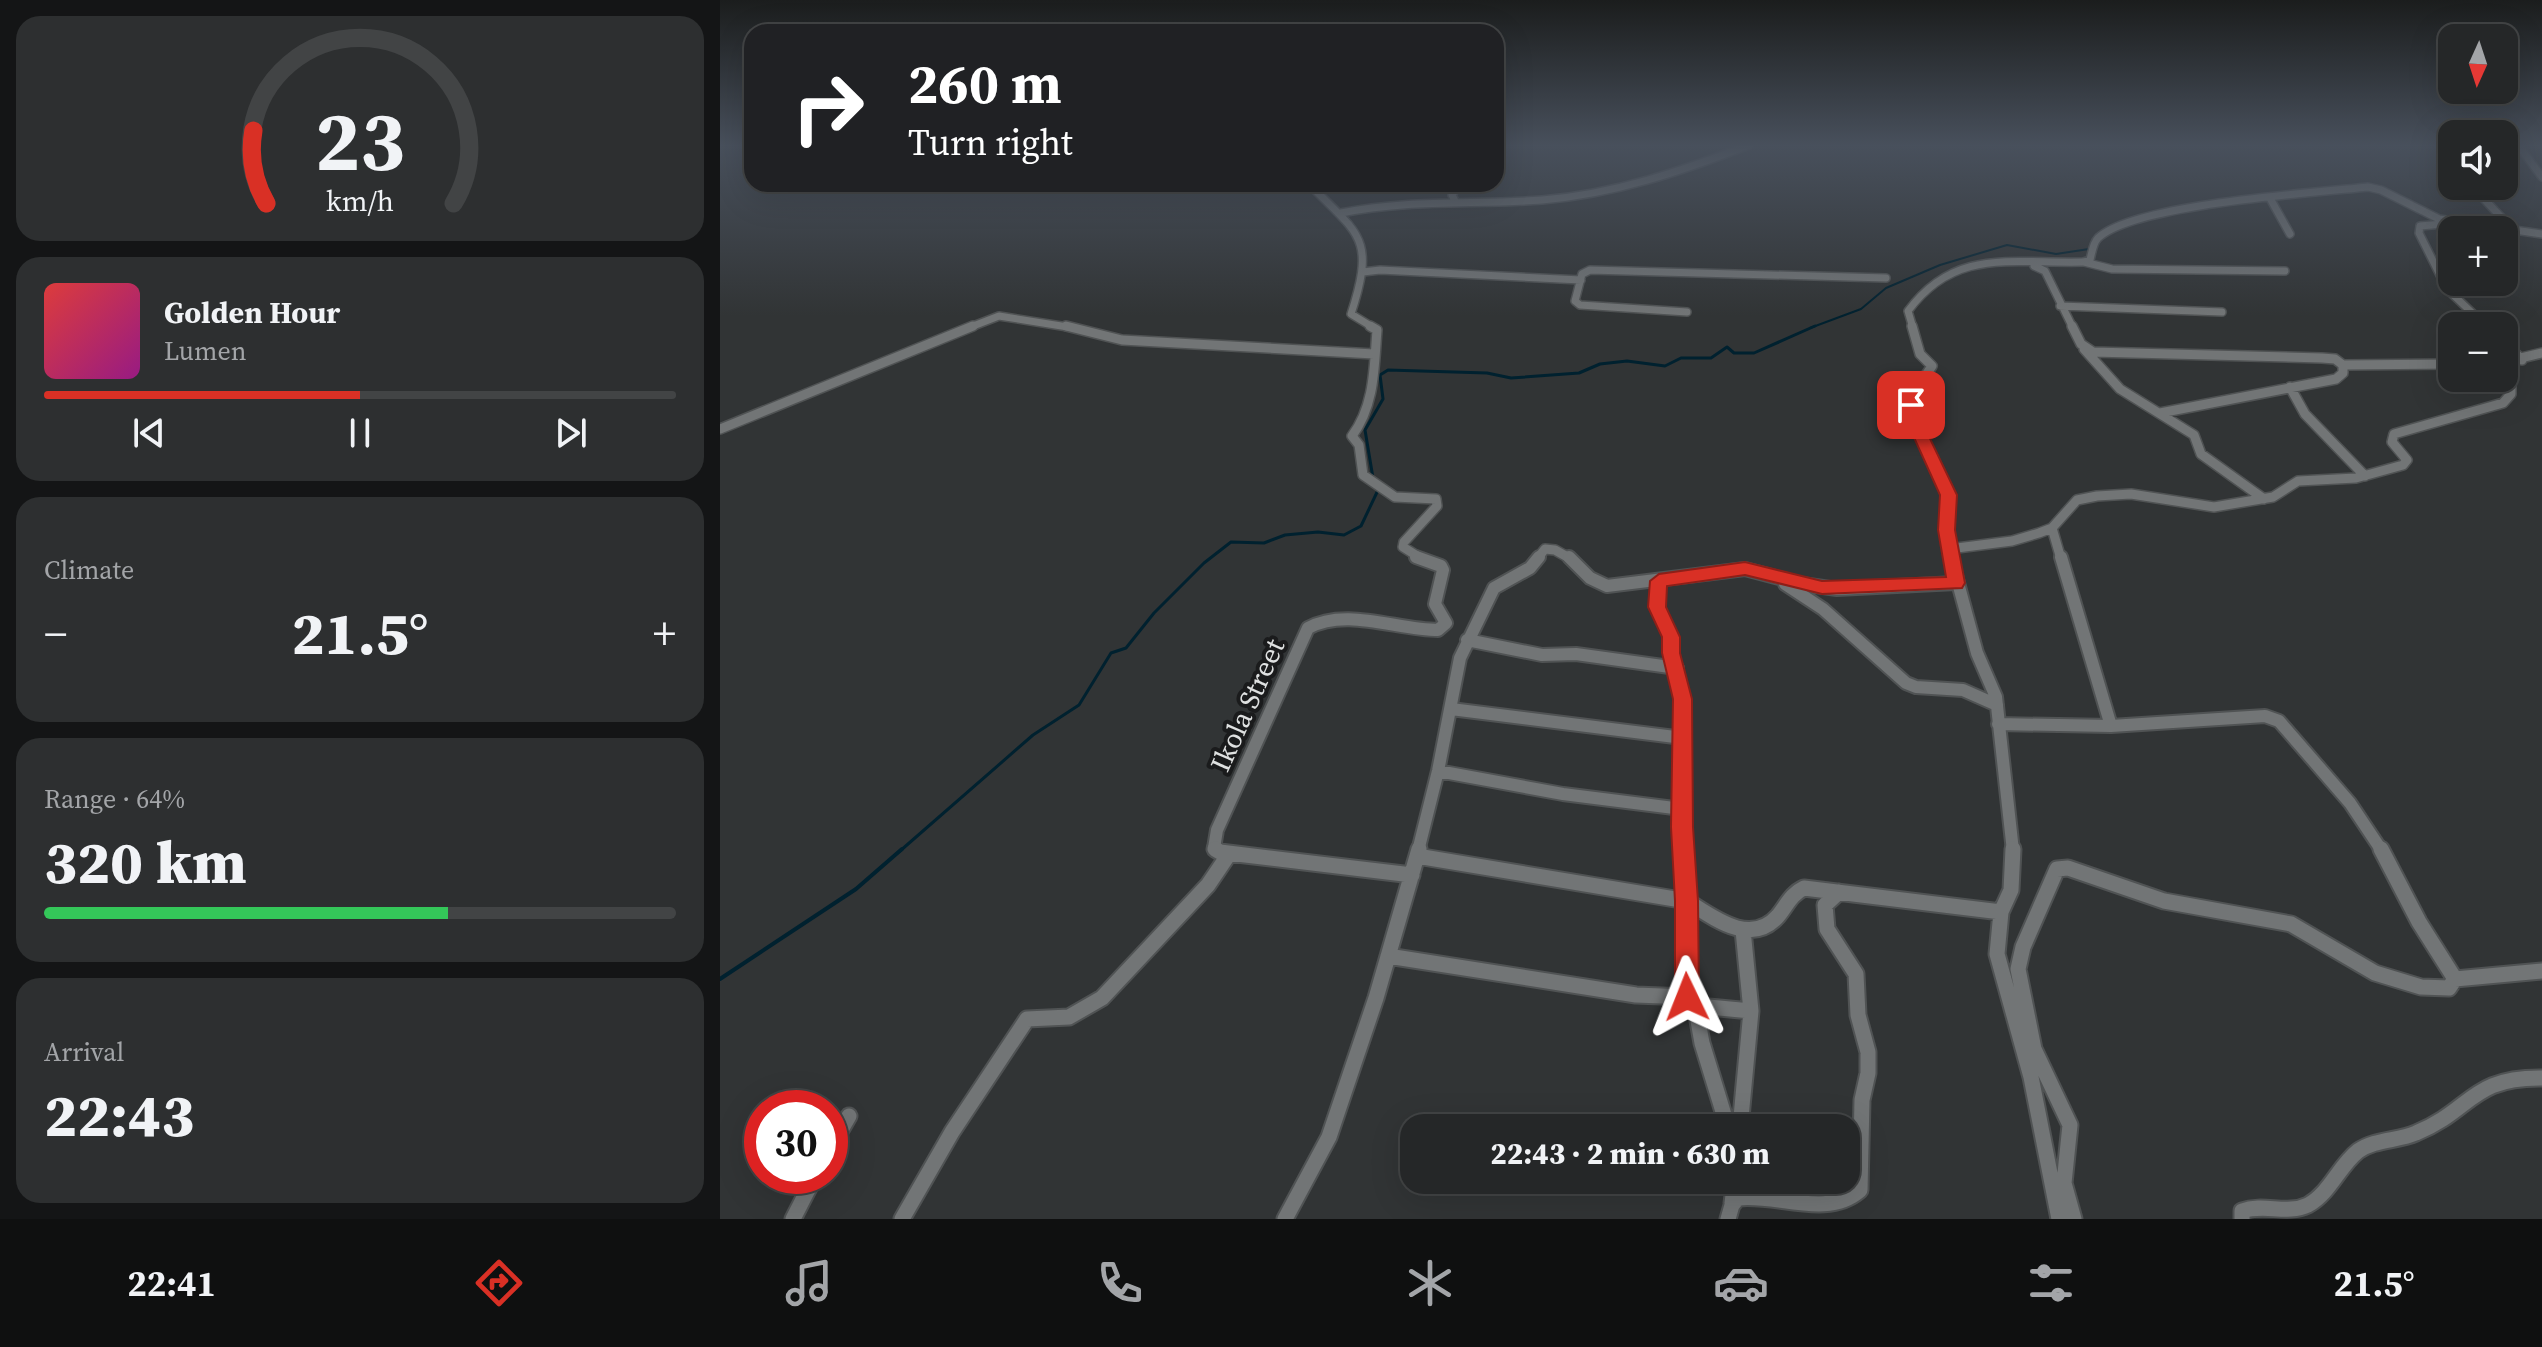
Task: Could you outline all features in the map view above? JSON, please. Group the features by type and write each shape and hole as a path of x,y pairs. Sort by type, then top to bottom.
{"street":[{"name":"Ikola Street","path":"1229,854 1214,848 1217,830 1308,628 1314,622 1334,620 1429,630 1438,630 1446,623 1435,610 1434,603 1443,570 1441,566 1413,556 1403,547 1404,542 1435,511 1436,499 1395,497 1363,475 1359,465 1362,455 1352,436 1361,427 1370,398 1377,330 1356,320 1351,314 1363,272 1362,247 1353,226 1329,202"},
{"path":"1341,213 1398,202"},
{"path":"2083,262 2092,257 2095,241 2101,235 2135,219 2192,207 2250,202"},
{"path":"2272,202 2290,234"},
{"path":"2401,202 2427,215 2438,217"},
{"path":"2438,223 2420,226 2419,233 2438,271"},
{"path":"2518,231 2542,234"},
{"path":"2059,1219 2031,1077 1997,954 2001,912 2011,890 2014,857 1997,705 1956,583 1949,549 1949,495 1914,422 1911,405 1932,362 1920,354 1908,311 1933,281 1947,272 1985,264 2083,262 2112,269 2285,271"},
{"path":"2025,264 2045,271 2086,354 2120,389 2194,435 2204,457 2264,499"},
{"path":"1363,272 1380,270 1581,280"},
{"path":"1687,312 1580,305 1575,301 1582,274 1590,270 1886,278"},
{"path":"2454,296 2471,312"},
{"path":"2060,306 2222,312"},
{"path":"720,429 999,316 1056,324 1122,340 1374,354"},
{"path":"2085,347 2109,355 2322,358 2335,359 2343,365 2438,364"},
{"path":"2518,360 2542,353"},
{"path":"2518,356 2522,360"},
{"path":"2160,413 2336,379 2343,373 2343,365"},
{"path":"2290,387 2305,414 2365,476"},
{"path":"1949,549 2012,541 2052,528 2077,500 2112,493 2214,507 2264,499 2298,481 2365,476 2407,462 2392,442 2398,431 2503,403 2511,392"},
{"path":"2052,528 2111,726"},
{"path":"1285,1219 1329,1137 1412,875 1438,771 1460,658 1494,588 1530,568 1545,549 1568,553 1595,584 1614,587 1726,570 1757,570 1802,584 1837,589 1956,583"},
{"path":"1770,574 1817,603 1906,683 1916,687 1963,690 1997,705"},
{"path":"1659,581 1657,607 1671,637 1671,653 1683,699 1682,809 1691,1001 1724,1114"},
{"path":"1467,640 1542,655 1576,654 1677,668"},
{"path":"1451,709 1683,738"},
{"path":"1998,724 2111,726 2265,716 2279,721 2350,803 2387,858 2419,922 2455,979"},
{"path":"1438,771 1563,794 1682,809"},
{"path":"902,1219 952,1132 1027,1019 1035,1015 1061,1020 1073,1017 1095,1003 1127,976 1165,929 1202,894 1229,854 1412,875"},
{"path":"1417,856 1687,901 1743,930 1770,927 1797,890 1839,892 2001,912"},
{"path":"2074,1219 2064,1183 2070,1125 2034,1049 2018,969 2023,947 2057,869 2068,868 2164,901 2291,924 2353,963 2421,987 2449,988 2455,979"},
{"path":"1730,1212 1738,1198 1746,1197 1822,1218 1848,1212 1856,1204 1860,1190 1862,1100 1868,1073 1868,1052 1858,1015 1856,974 1826,923 1825,905 1839,892"},
{"path":"1741,1114 1751,1011 1743,930"},
{"path":"1388,956 1751,1011"},
{"path":"2455,979 2542,971"},
{"path":"2242,1219 2242,1211 2249,1207 2293,1211 2314,1201 2351,1158 2365,1147 2392,1141 2441,1121 2502,1079 2542,1078"},
{"path":"793,1219 806,1194"}],"waterway":[{"path":"1813,327 1861,309 1886,288 1940,265 2007,245 2056,254 2089,249"},
{"path":"1373,478 1365,430 1383,399 1380,375 1388,370 1487,373 1511,378 1579,373 1600,364 1627,361 1665,366 1681,358 1711,358 1727,347 1734,353 1754,353 1813,327"},
{"path":"900,851 1033,735 1079,705 1111,653 1126,648 1154,613 1204,563 1231,542 1264,543 1285,535 1318,532 1344,535 1361,526 1379,488"},
{"path":"720,979 856,889 902,849"}],"route":[{"path":"1687,997 1687,901 1682,827 1683,699 1671,653 1671,637 1657,607 1659,581 1745,569 1802,584 1837,589 1956,583 1946,530 1949,495 1914,422 1911,405"}]}
